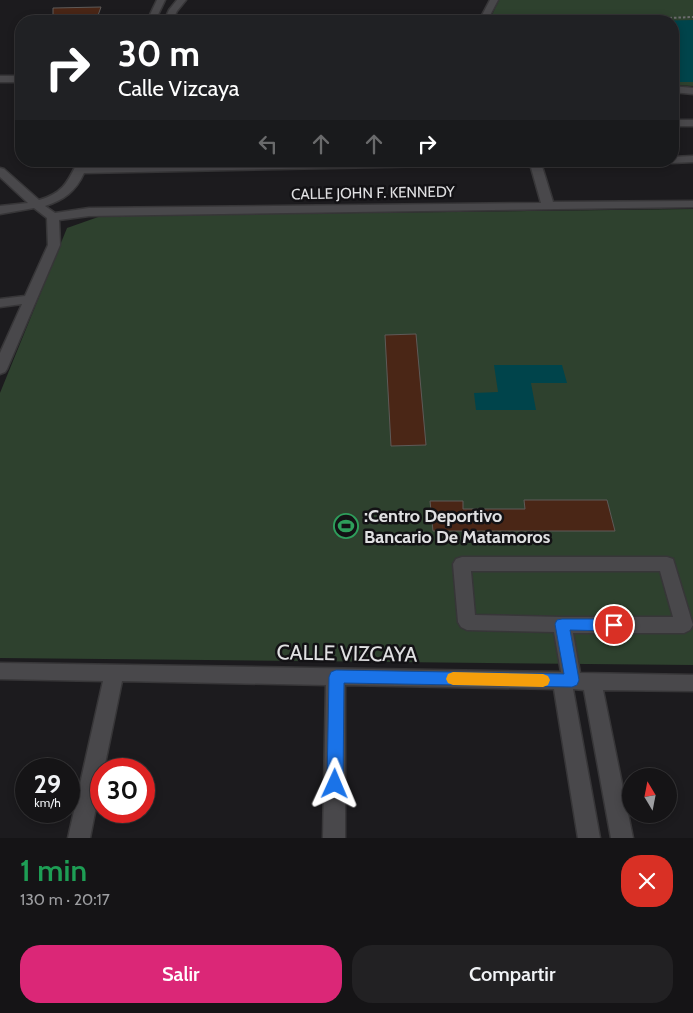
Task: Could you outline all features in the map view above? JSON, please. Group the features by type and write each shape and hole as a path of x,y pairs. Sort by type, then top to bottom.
{"street":[{"path":"154,15 161,0"},
{"path":"171,15 182,0"},
{"path":"486,15 494,0"},
{"path":"0,79 15,79"},
{"path":"679,90 693,91"},
{"path":"679,123 693,123"},
{"path":"679,160 693,159"},
{"path":"0,210 37,205 62,194 70,187 80,167"},
{"path":"538,167 548,206"},
{"path":"0,171 53,217 54,245 0,369"},
{"name":"CALLE JOHN F. KENNEDY","path":"53,217 88,212 693,204"},
{"path":"0,303 30,299"},
{"path":"462,564 667,564 684,625 562,624 467,622 462,564"},
{"path":"562,624 575,681 622,838"},
{"name":"CALLE VIZCAYA","path":"0,671 693,683"},
{"path":"79,838 114,673"},
{"path":"334,838 336,677"},
{"path":"575,681 589,838"}],"path":[{"path":"679,18 693,17"}],"green space":[{"path":"499,0 693,0 693,86 679,85 679,15 492,15"},
{"name":":Centro Deportivo Bancario De Matamoros","path":"693,209 693,665 0,658 0,393 67,228 101,216"}],"water":[{"path":"679,20 693,20 693,82 679,82"},
{"path":"494,365 562,365 567,383 531,383 536,410 476,410 474,393 498,392"}],"building":[{"path":"101,7 98,15 53,15 53,8"},
{"path":"416,334 426,445 391,446 385,335"},
{"path":"524,500 607,500 615,531 433,531 430,501 463,501 463,509 525,509"}],"slow traffic":[{"path":"453,679 543,680"}],"place":[{"name":":Centro Deportivo Bancario De Matamoros","path":"346,526"}],"route":[{"path":"335,784 336,677 572,680 562,624 614,625"}]}
